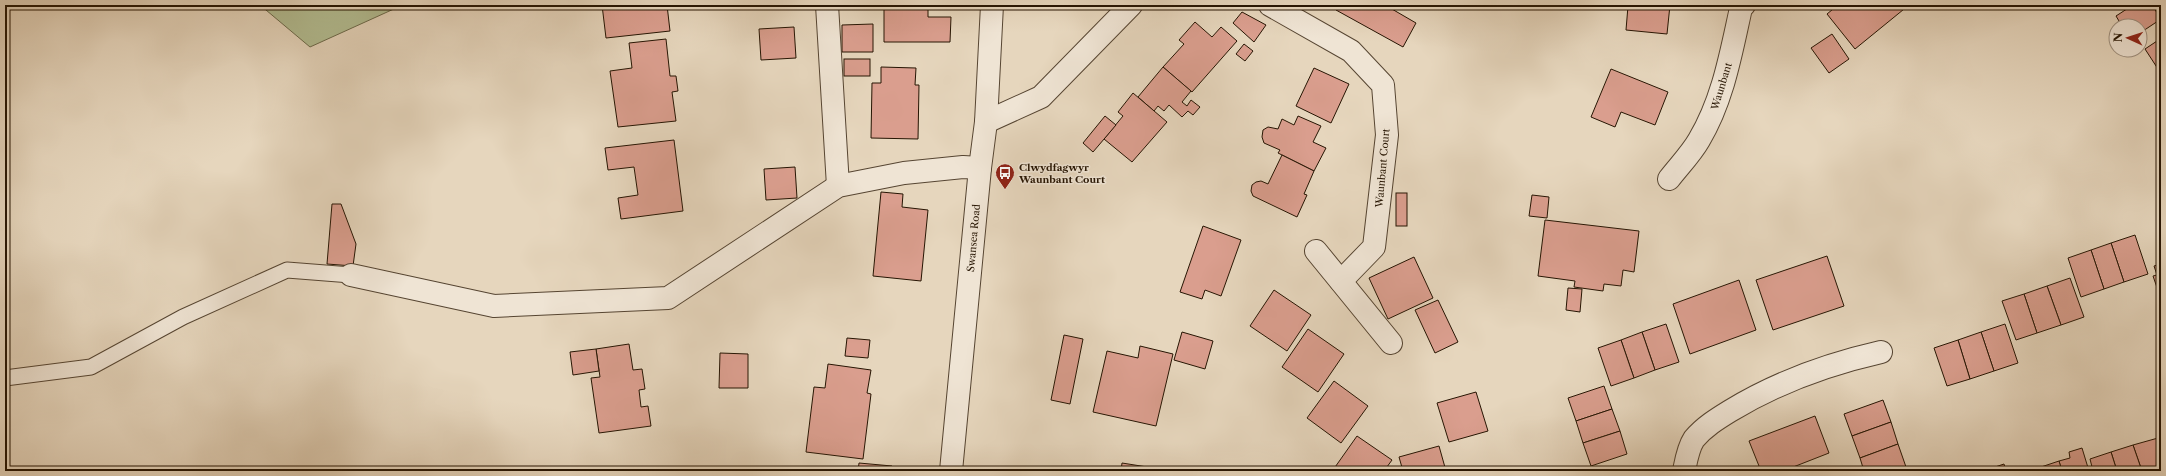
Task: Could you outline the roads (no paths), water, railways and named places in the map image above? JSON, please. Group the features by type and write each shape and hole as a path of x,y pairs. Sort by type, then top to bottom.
{"street":[{"path":"828,5 838,186"},
{"name":"Swansea Road","path":"951,471 980,168 986,122 992,5"},
{"path":"986,122 1041,97 1131,5"},
{"name":"Waunbant Court","path":"1270,5 1351,51 1383,85 1387,135 1374,247 1341,282"},
{"name":"Waunbant","path":"1669,179 1699,141 1716,107 1727,70 1741,8 1744,5"},
{"path":"351,275 494,306 668,298 838,186 904,173 964,167 980,168"},
{"path":"1316,251 1391,343"},
{"path":"1684,471 1686,456 1693,440 1709,424 1753,397 1851,359 1881,352"}],"lane":[{"path":"5,378 91,366 183,317 287,270 351,275"}],"place":[{"name":"Clwydfagwyr Waunbant Court","path":"1005,190"}]}
